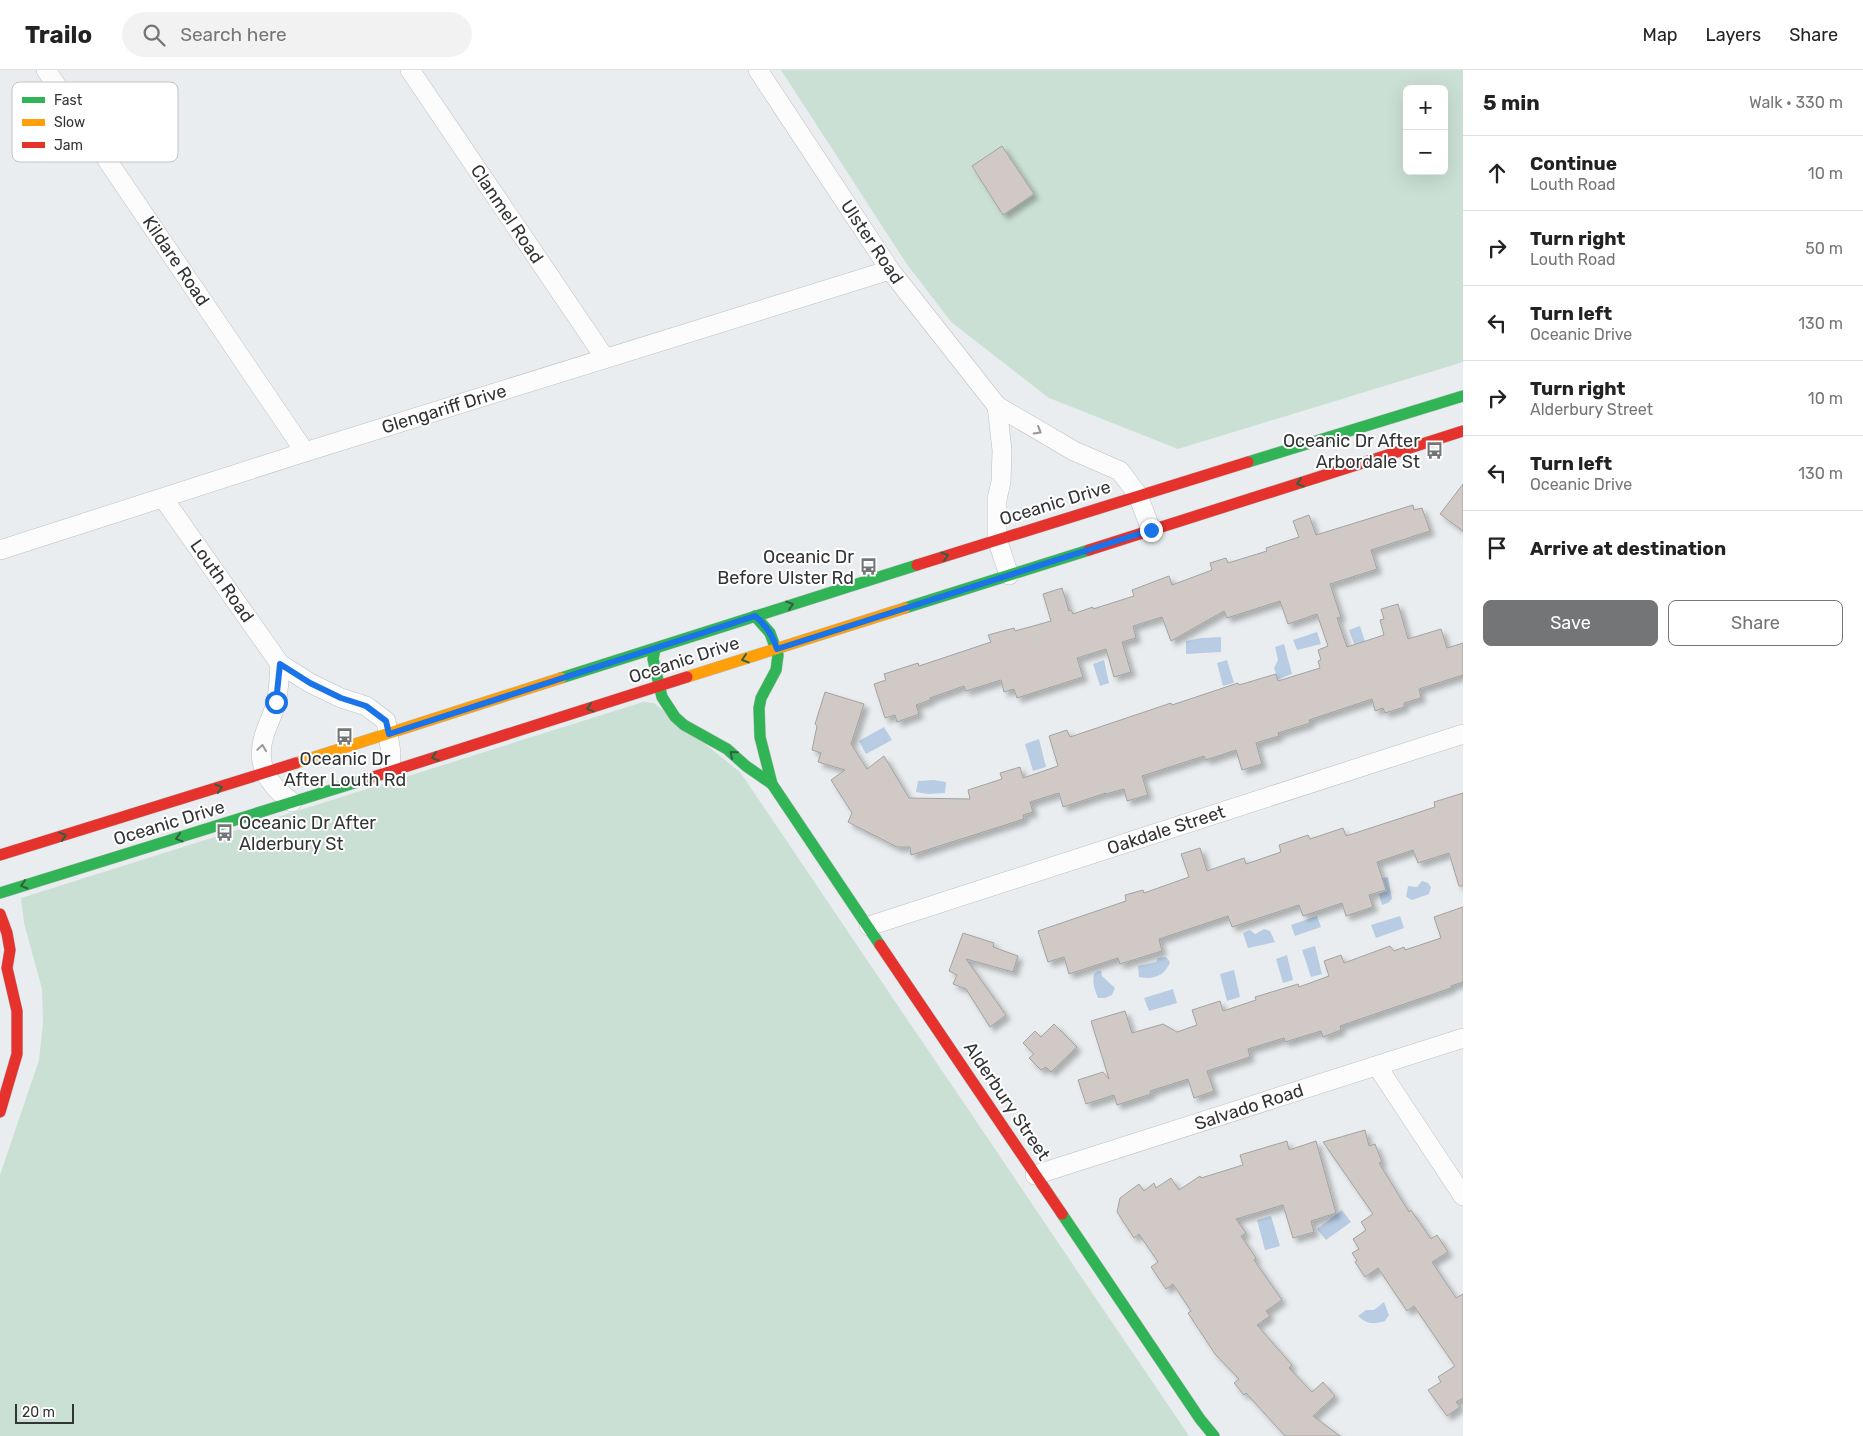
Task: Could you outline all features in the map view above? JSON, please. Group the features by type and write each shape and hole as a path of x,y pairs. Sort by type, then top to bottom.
{"main road":[{"name":"Oceanic Drive","path":"0,855 389,734 997,539 1463,396"},
{"name":"Oceanic Drive","path":"0,893 1463,431"},
{"path":"755,616 763,623 777,649"},
{"name":"Alderbury Street","path":"655,649 653,660 659,686 667,707 684,725 727,749 746,766 772,784"},
{"name":"Alderbury Street","path":"777,649 779,658 777,669 765,689 759,705 758,722 763,756 772,784 1195,1411 1214,1436"},
{"path":"0,866 17,850"},
{"path":"0,914 7,933 10,950 3,965 17,1011 17,1054 0,1112"}],"street":[{"name":"Kildare Road","path":"46,70 54,82"},
{"name":"Clanmel Road","path":"410,70 604,358"},
{"name":"Ulster Road","path":"758,70 890,270 997,406 1074,451 1120,471 1138,495 1151,530"},
{"name":"Kildare Road","path":"108,162 305,452"},
{"name":"Glengariff Drive","path":"0,550 305,452 890,270"},
{"path":"997,406 1002,450 1001,482 997,499 997,539 1009,575"},
{"name":"Louth Road","path":"163,498 280,664 310,683 341,698 366,706 386,721 391,753 390,771"},
{"path":"280,664 276,702 264,737 260,756 265,773 272,785 280,794 292,802"},
{"name":"Oakdale Street","path":"869,926 1463,734"},
{"name":"Salvado Road","path":"1036,1175 1463,1038"},
{"path":"1377,1066 1463,1196"}],"green space":[{"path":"781,70 1463,70 1463,362 1178,449 1049,398 951,322 906,263"},
{"path":"643,702 654,703 740,772 1189,1436 0,1436 0,1175 39,1060 43,1023 42,989 24,923 21,898"}],"water":[{"path":"1360,626 1367,648 1357,652 1349,630"},
{"path":"1317,632 1321,644 1297,650 1293,640"},
{"path":"1221,637 1221,652 1186,654 1186,641"},
{"path":"1284,644 1292,674 1278,679 1274,668 1278,660 1275,647"},
{"path":"1104,660 1109,683 1100,686 1093,664"},
{"path":"1227,660 1234,683 1223,686 1217,663"},
{"path":"884,727 892,740 866,754 859,741"},
{"path":"1039,739 1046,767 1033,771 1025,744"},
{"path":"934,780 946,782 945,793 928,794 916,792 918,781"},
{"path":"1388,877 1392,899 1382,905 1379,894 1387,891 1382,878"},
{"path":"1422,881 1428,883 1431,887 1429,894 1412,900 1406,897 1408,886 1417,887"},
{"path":"1317,916 1321,927 1295,936 1291,925"},
{"path":"1400,916 1404,928 1376,938 1371,925"},
{"path":"1264,929 1270,931 1275,942 1248,948 1243,933 1250,930 1255,934"},
{"path":"1315,946 1322,974 1311,977 1302,950"},
{"path":"1287,955 1293,980 1283,983 1276,959"},
{"path":"1166,957 1170,962 1162,974 1149,978 1139,977 1138,966 1156,962 1158,958"},
{"path":"1234,970 1240,997 1227,1001 1220,974"},
{"path":"1101,971 1102,976 1115,988 1112,995 1105,998 1098,998 1094,986 1094,974"},
{"path":"1173,989 1177,1003 1149,1011 1144,998"},
{"path":"1342,1210 1351,1222 1326,1240 1317,1229"},
{"path":"1271,1216 1280,1246 1265,1250 1257,1220"},
{"path":"1384,1302 1389,1315 1385,1321 1371,1323 1358,1316 1366,1310 1374,1310"}],"building":[{"path":"1002,146 1034,194 1003,215 972,166"},
{"path":"1463,484 1463,531 1440,514"},
{"path":"1413,505 1414,510 1422,508 1430,531 1371,550 1377,569 1330,584 1341,617 1337,618 1347,647 1384,635 1380,620 1384,619 1381,609 1398,604 1408,639 1441,629 1447,648 1463,643 1463,675 1419,689 1421,698 1404,703 1404,707 1385,713 1383,708 1375,711 1372,699 1309,720 1310,723 1278,733 1279,736 1256,743 1262,764 1242,770 1236,750 1206,760 1204,756 1142,776 1148,795 1127,801 1124,789 1063,807 1059,793 1030,802 1033,812 1023,815 1024,819 911,855 910,847 897,847 848,822 852,813 831,780 845,770 818,762 821,753 812,750 817,726 815,724 825,692 864,704 851,744 867,769 884,756 909,798 970,799 968,790 1002,779 1000,773 1020,767 1023,778 1058,766 1049,736 1067,730 1070,737 1238,683 1239,685 1276,674 1278,681 1320,668 1318,661 1321,660 1318,650 1328,646 1317,614 1288,624 1280,601 1227,618 1224,611 1171,641 1162,617 1133,626 1136,638 1122,642 1131,672 1114,677 1106,649 1077,658 1083,677 1017,698 1014,689 1004,692 1001,680 966,691 964,686 916,705 919,714 897,722 895,715 885,718 874,684 886,680 884,674 918,663 919,666 991,642 988,635 1014,628 1015,631 1051,621 1043,594 1062,588 1069,611 1071,610 1073,614 1134,596 1132,590 1169,576 1172,585 1212,570 1210,563 1226,558 1228,563 1267,551 1266,548 1299,537 1293,521 1309,515 1316,535"},
{"path":"1463,793 1463,886 1459,886 1449,853 1418,863 1413,850 1377,862 1386,890 1369,895 1373,907 1346,916 1342,903 1303,916 1299,905 1232,927 1228,916 1159,939 1162,951 1120,964 1118,958 1069,974 1064,957 1048,962 1038,931 1126,901 1125,895 1143,890 1144,893 1189,877 1181,854 1200,848 1207,871 1244,858 1246,864 1281,852 1279,845 1308,835 1310,839 1343,828 1346,836 1435,807 1434,802"},
{"path":"1463,907 1463,982 1451,986 1451,988 1340,1026 1341,1030 1323,1037 1321,1031 1285,1042 1284,1038 1248,1049 1250,1057 1207,1071 1214,1091 1194,1098 1188,1079 1150,1091 1151,1094 1117,1105 1114,1095 1086,1104 1078,1080 1103,1072 1109,1079 1091,1021 1125,1011 1132,1033 1163,1024 1177,1032 1197,1025 1192,1010 1220,1001 1223,1011 1256,1000 1255,997 1298,984 1299,987 1329,976 1324,961 1341,955 1344,963 1390,946 1394,951 1404,947 1405,950 1441,938 1434,917"},
{"path":"963,933 994,943 993,947 1018,956 1013,972 966,959 1006,1015 990,1027 966,989 953,984 957,975 949,971"},
{"path":"1054,1024 1077,1047 1051,1072 1046,1067 1041,1070 1029,1058 1034,1054 1023,1043 1035,1031 1041,1037"},
{"path":"1365,1130 1369,1146 1375,1144 1382,1162 1379,1163 1409,1212 1411,1210 1431,1239 1437,1235 1448,1252 1432,1262 1456,1298 1463,1294 1463,1398 1456,1402 1460,1407 1447,1416 1428,1390 1441,1382 1438,1377 1455,1366 1414,1306 1407,1311 1378,1268 1365,1277 1355,1262 1357,1261 1352,1253 1359,1249 1353,1239 1366,1230 1361,1222 1373,1214 1323,1142"},
{"path":"1287,1141 1289,1150 1316,1141 1336,1213 1311,1221 1314,1232 1293,1238 1283,1205 1236,1219 1246,1233 1241,1236 1256,1258 1254,1260 1282,1300 1266,1311 1270,1316 1257,1325 1292,1365 1289,1368 1312,1392 1323,1382 1335,1396 1313,1416 1340,1436 1285,1436 1246,1393 1244,1395 1234,1383 1239,1379 1215,1354 1188,1313 1191,1311 1173,1284 1166,1289 1151,1267 1158,1262 1139,1234 1134,1238 1117,1212 1120,1198 1139,1184 1144,1191 1154,1183 1156,1188 1171,1178 1179,1190 1200,1176 1201,1178 1243,1165 1240,1155"}],"traffic: fast":[{"path":"1248,462 1463,396"},
{"path":"905,608 1089,550"},
{"path":"561,678 917,565"},
{"path":"755,616 770,633 778,655 776,670 761,698 759,708 760,737 772,784 880,945"},
{"path":"655,649 653,659 662,697 675,717 684,725 727,749 746,766 772,784"},
{"path":"0,893 370,778"},
{"path":"1062,1214 1200,1419 1214,1436"}],"traffic: slow":[{"path":"687,677 905,608"},
{"path":"296,763 561,678"}],"traffic: jam":[{"path":"1089,550 1463,431"},
{"path":"917,565 1248,462"},
{"path":"370,778 687,677"},
{"path":"0,855 296,763"},
{"path":"0,914 7,933 10,950 7,968 17,1011 17,1054 0,1112"},
{"path":"880,945 1062,1214"}],"place":[{"name":"Oceanic Dr After Arbordale St","path":"1434,451"},
{"name":"Oceanic Dr Before Ulster Rd","path":"868,567"},
{"name":"Oceanic Dr After Louth Rd","path":"345,736"},
{"name":"Oceanic Dr After Alderbury St","path":"225,833"}],"route":[{"path":"276,702 280,664 310,683 341,698 366,706 386,721 389,734 755,616 763,623 777,649 1151,530"}]}
